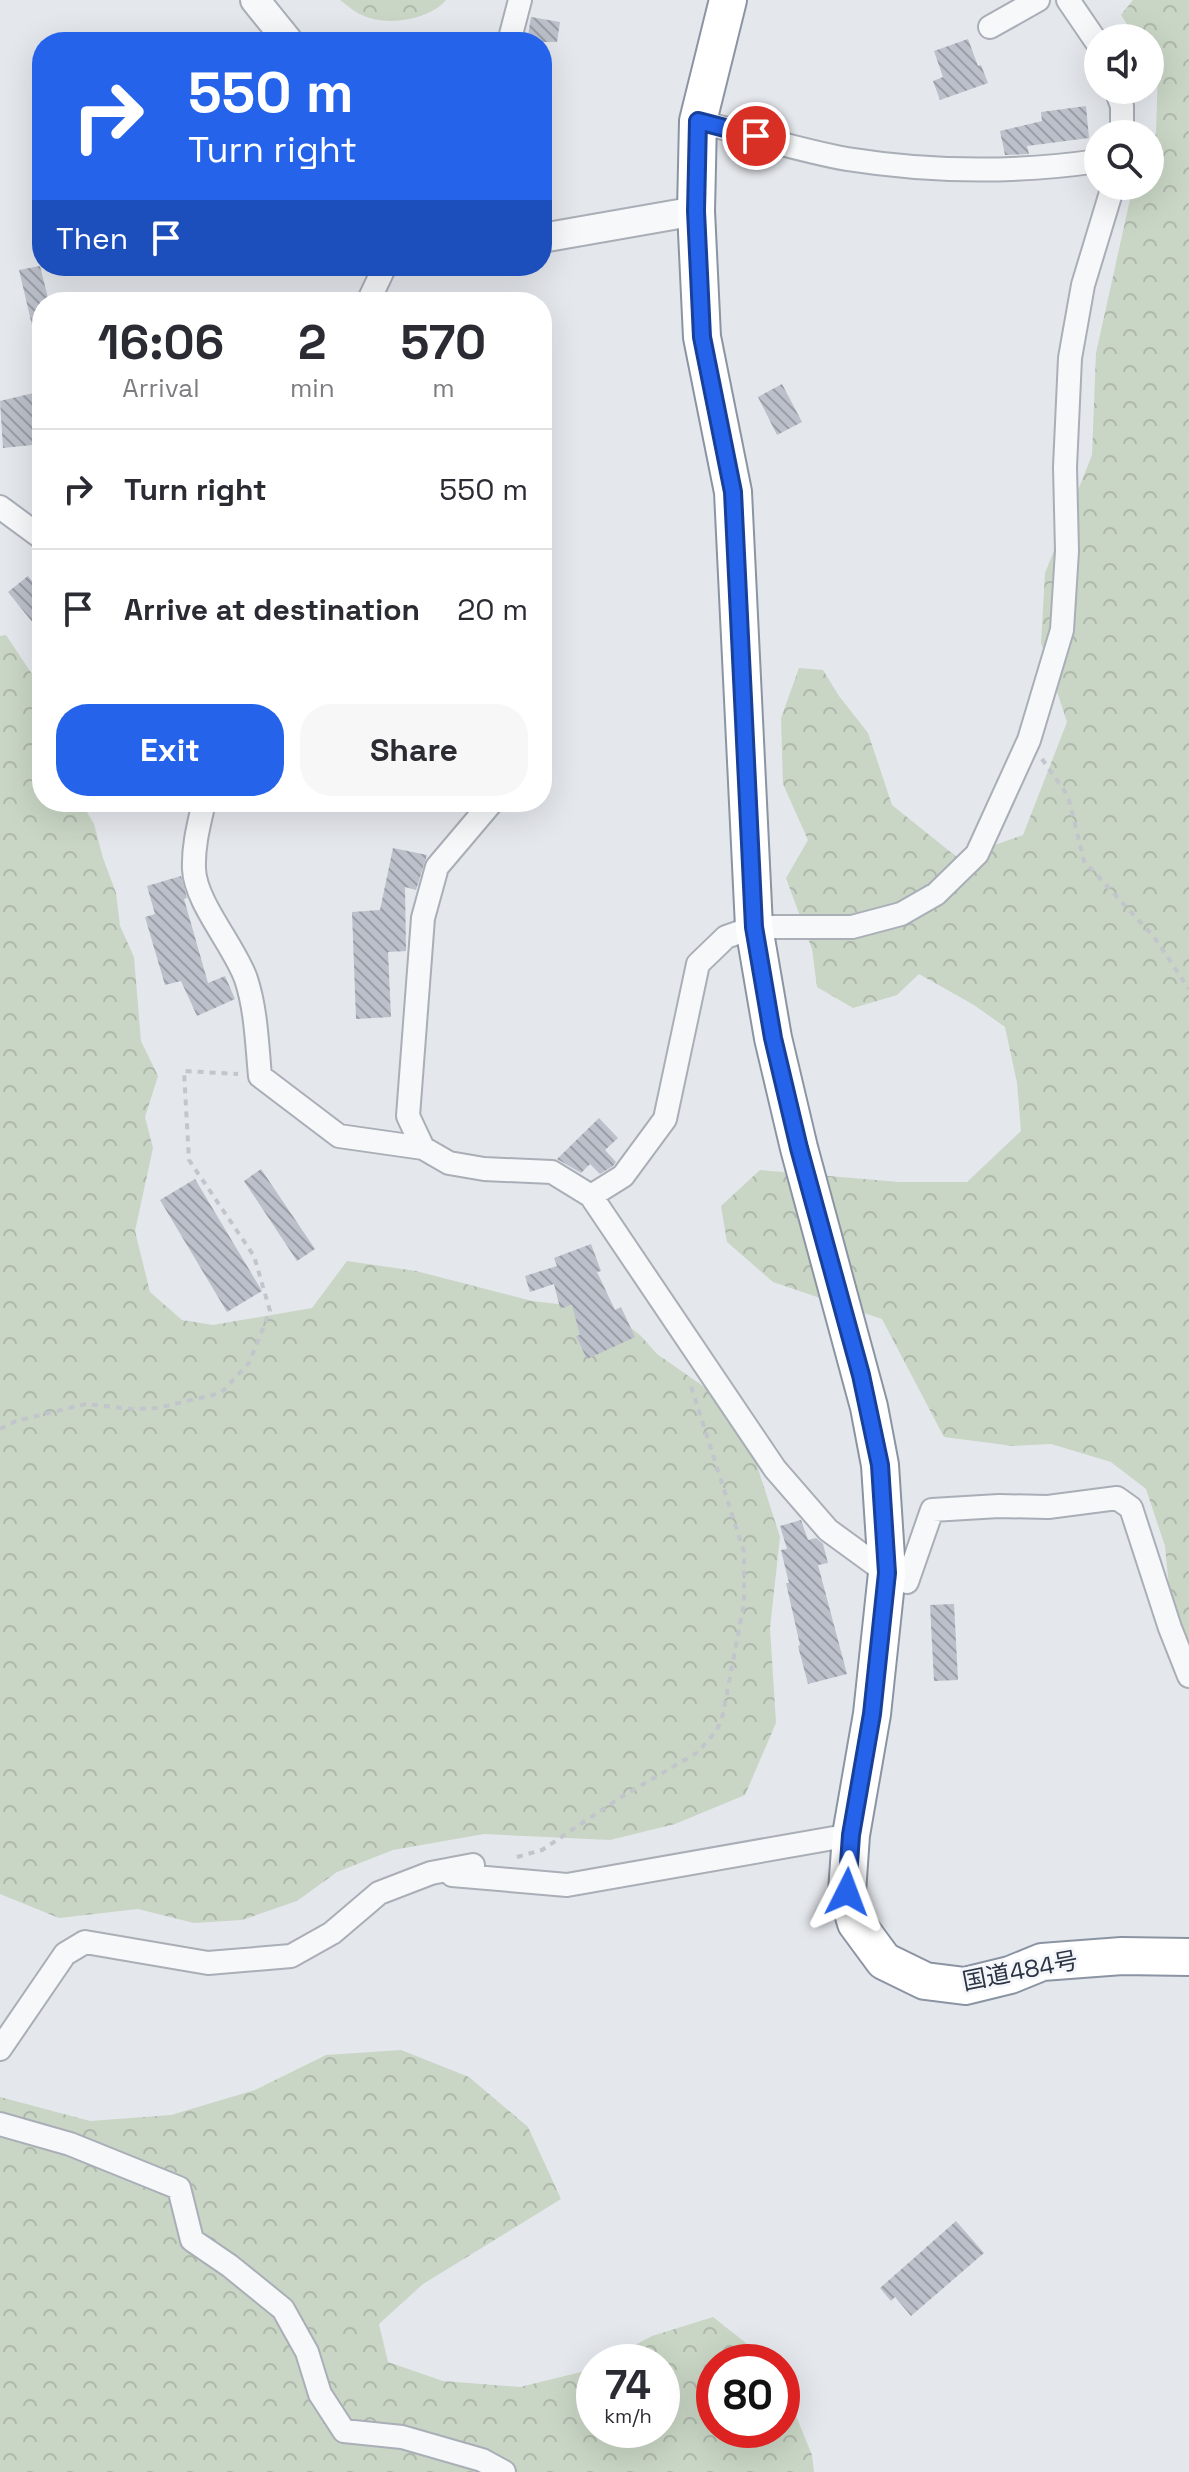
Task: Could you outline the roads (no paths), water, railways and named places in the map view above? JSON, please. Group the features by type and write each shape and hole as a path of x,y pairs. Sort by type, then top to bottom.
{"highway":[{"name":"国道484号","path":"728,0 698,121 696,211 702,337 733,492 754,927 773,1038 799,1148 869,1407 880,1465 887,1573 872,1714 851,1835 847,1892 856,1923 884,1961 925,1981 965,1986 1010,1975 1042,1962 1122,1956 1189,1957"}],"street":[{"path":"255,0 281,32"},
{"path":"512,32 520,0"},
{"path":"990,27 1038,0"},
{"path":"1068,0 1084,24"},
{"path":"698,121 844,158 918,168 1058,167 1084,163"},
{"path":"591,1196 623,1176 665,1119 698,964 726,937 754,927 852,927 901,914 936,894 977,854 1029,740 1062,630 1067,551 1065,467 1070,358 1083,285 1109,200"},
{"path":"552,236 696,211"},
{"path":"0,507 32,531"},
{"path":"202,812 195,842 194,872 206,904 246,978 260,1076 339,1136 423,1148 449,1163 484,1169 552,1172 591,1196 775,1469 828,1530 887,1573 907,1582 932,1510 1048,1507 1117,1498 1131,1508 1189,1676"},
{"path":"423,1148 408,1116 423,918 437,867 484,812"},
{"path":"431,1873 567,1885 851,1835"},
{"path":"0,2049 65,1954 85,1942 208,1963 291,1956 332,1933 379,1893 431,1873 473,1865"},
{"path":"0,2124 70,2144 179,2188 192,2240 283,2309 307,2352 320,2394 344,2431 402,2437 482,2460 504,2472"}]}
